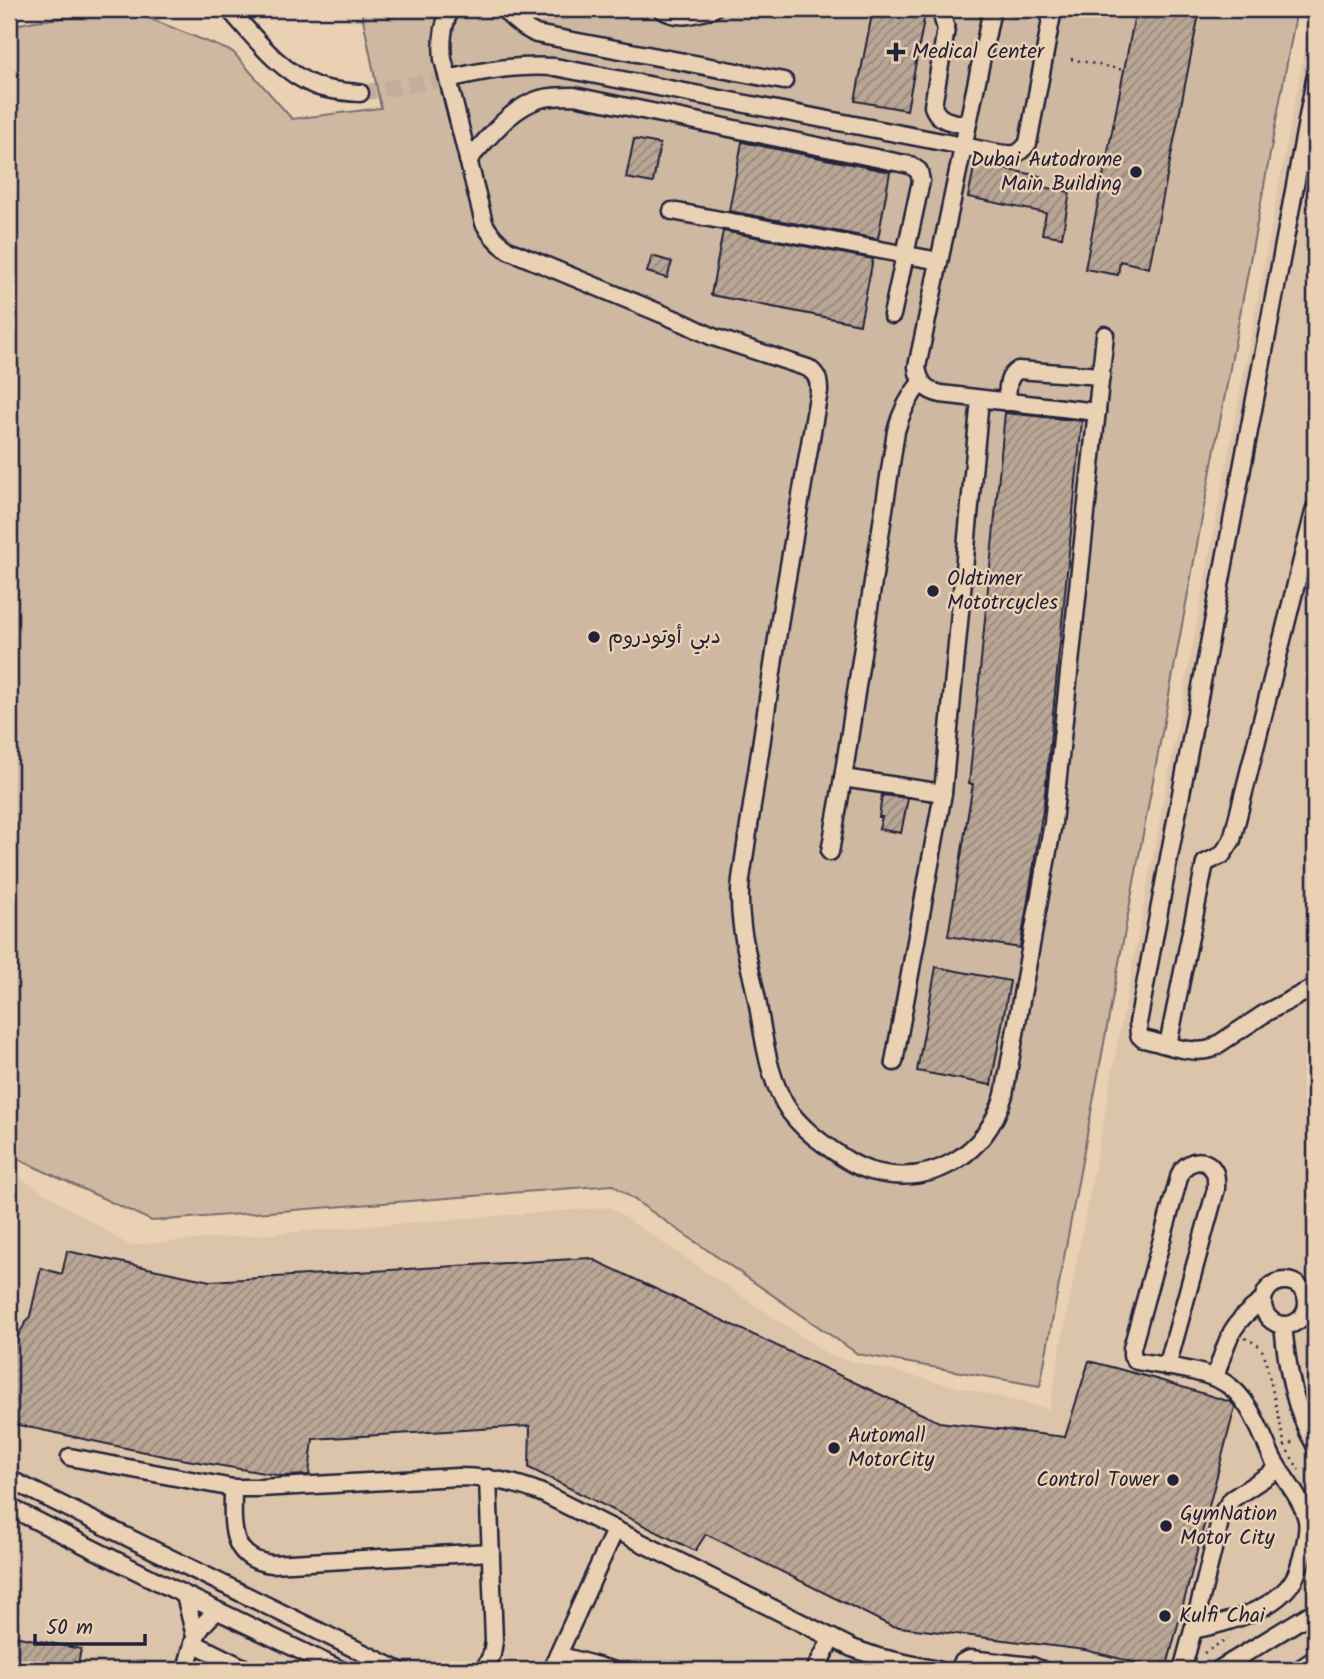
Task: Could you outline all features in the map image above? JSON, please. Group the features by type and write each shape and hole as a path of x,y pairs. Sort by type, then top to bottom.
{"street":[{"path":"229,9 266,51 299,78 318,86 360,93"},
{"path":"450,9 443,26 442,50 484,223 498,243 508,250 707,335 808,368 817,377 819,391 781,612 739,905 778,1091 801,1126 850,1162 871,1170 892,1174 916,1174 937,1170 956,1161 987,1132 999,1111 1004,1095 1053,822 1105,335"},
{"path":"504,9 522,27 536,34 784,81"},
{"path":"661,9 681,17 713,9"},
{"path":"937,9 941,12 946,29 933,106 936,115 943,120 967,125"},
{"path":"992,9 917,367 921,382 933,393 1097,412"},
{"path":"457,77 511,66 555,67 1015,154 1023,150 1028,143 1053,9"},
{"path":"1315,79 1138,1023 1139,1035 1143,1039 1202,1052 1315,986"},
{"path":"468,160 519,110 539,99 573,96 910,165 919,171 921,181 892,315"},
{"path":"672,211 939,261"},
{"path":"1007,402 1008,380 1018,370 1101,376"},
{"path":"830,852 896,430 908,400 921,382"},
{"path":"894,1062 943,793 980,399"},
{"path":"1168,1045 1205,863 1222,855 1232,840 1315,508"},
{"path":"843,778 943,793"},
{"path":"1167,1367 1216,1189 1214,1171 1208,1164 1200,1161 1191,1162 1180,1174 1132,1356 1137,1361 1222,1381 1247,1406 1277,1449 1278,1469 1307,1519 1306,1543 1297,1573 1286,1590 1268,1604 1229,1622 1194,1630"},
{"path":"1290,1280 1305,1292 1306,1311 1292,1324 1283,1325 1270,1320 1264,1308 1265,1292 1271,1284 1290,1280"},
{"path":"1222,1381 1239,1335 1264,1308"},
{"path":"1222,1381 1229,1334 1250,1309 1264,1308"},
{"path":"1283,1325 1291,1383 1312,1440"},
{"path":"69,1457 246,1489 458,1477 488,1478 526,1487 864,1653 937,1670"},
{"path":"1182,1670 1222,1513 1232,1499 1278,1469"},
{"path":"484,1670 492,1654 494,1641 488,1478"},
{"path":"9,1479 398,1670"},
{"path":"233,1488 233,1529 236,1541 250,1558 261,1562 491,1552"},
{"path":"9,1507 334,1668"},
{"path":"612,1670 554,1663 615,1530"},
{"path":"185,1595 194,1640 248,1670"},
{"path":"186,1670 194,1640 204,1622 217,1611"},
{"path":"1217,1670 1315,1611"},
{"path":"815,1670 832,1638"},
{"path":"859,1670 864,1653"},
{"path":"958,1670 963,1662 970,1659 1032,1666 1042,1670"},
{"path":"1298,1670 1315,1659"}],"path":[{"path":"1071,59 1123,70"},
{"path":"1239,1335 1257,1344 1264,1353 1277,1449 1303,1476"},
{"path":"1277,1449 1312,1440"}],"shaded area":[{"name":"دبي أوتودروم","path":"361,9 1297,9 1040,1386 858,1354 613,1185 152,1221 9,1155 9,26 131,11 233,52 292,119 381,108"},
{"path":"1312,9 1315,9 1315,1670 9,1670 9,1171 129,1245 610,1207 831,1356 1049,1409"}],"building":[{"path":"873,9 926,9 907,110 855,101"},
{"name":"Dubai Autodrome Main Building","path":"1136,9 1200,9 1149,268 1120,261 1118,275 1085,269"},
{"path":"634,139 660,144 653,183 626,178"},
{"path":"742,142 890,172 878,239 729,211"},
{"path":"975,163 1040,176 1038,186 1070,192 1062,237 1042,234 1046,213 968,197"},
{"path":"723,231 873,259 860,324 711,295"},
{"path":"652,256 672,262 667,278 647,272"},
{"path":"1005,413 1082,421 1044,804 1020,948 948,936 973,784 969,784"},
{"path":"882,795 908,798 901,833 879,829"},
{"path":"936,967 1010,981 991,1085 917,1071"},
{"name":"Automall MotorCity","path":"67,1251 210,1281 590,1258 939,1422 1065,1437 1089,1361 1231,1402 1235,1407 1165,1670 1085,1650 891,1626 706,1534 695,1551 529,1468 530,1426 313,1439 309,1475 282,1476 163,1456 9,1423 9,1377 16,1338 30,1316 41,1268 62,1274"},
{"path":"9,1635 81,1649 77,1670 9,1670"}],"tunnel":[{"path":"360,93 457,77"}],"place":[{"name":"Medical Center","path":"896,52"},
{"name":"Dubai Autodrome Main Building","path":"1136,172"},
{"name":"Oldtimer Mototrcycles","path":"933,591"},
{"name":"دبي أوتودروم","path":"594,637"},
{"name":"Automall MotorCity","path":"834,1448"},
{"name":"Control Tower","path":"1173,1480"},
{"name":"GymNation Motor City","path":"1166,1526"},
{"name":"Kulfi Chai","path":"1165,1616"}]}
